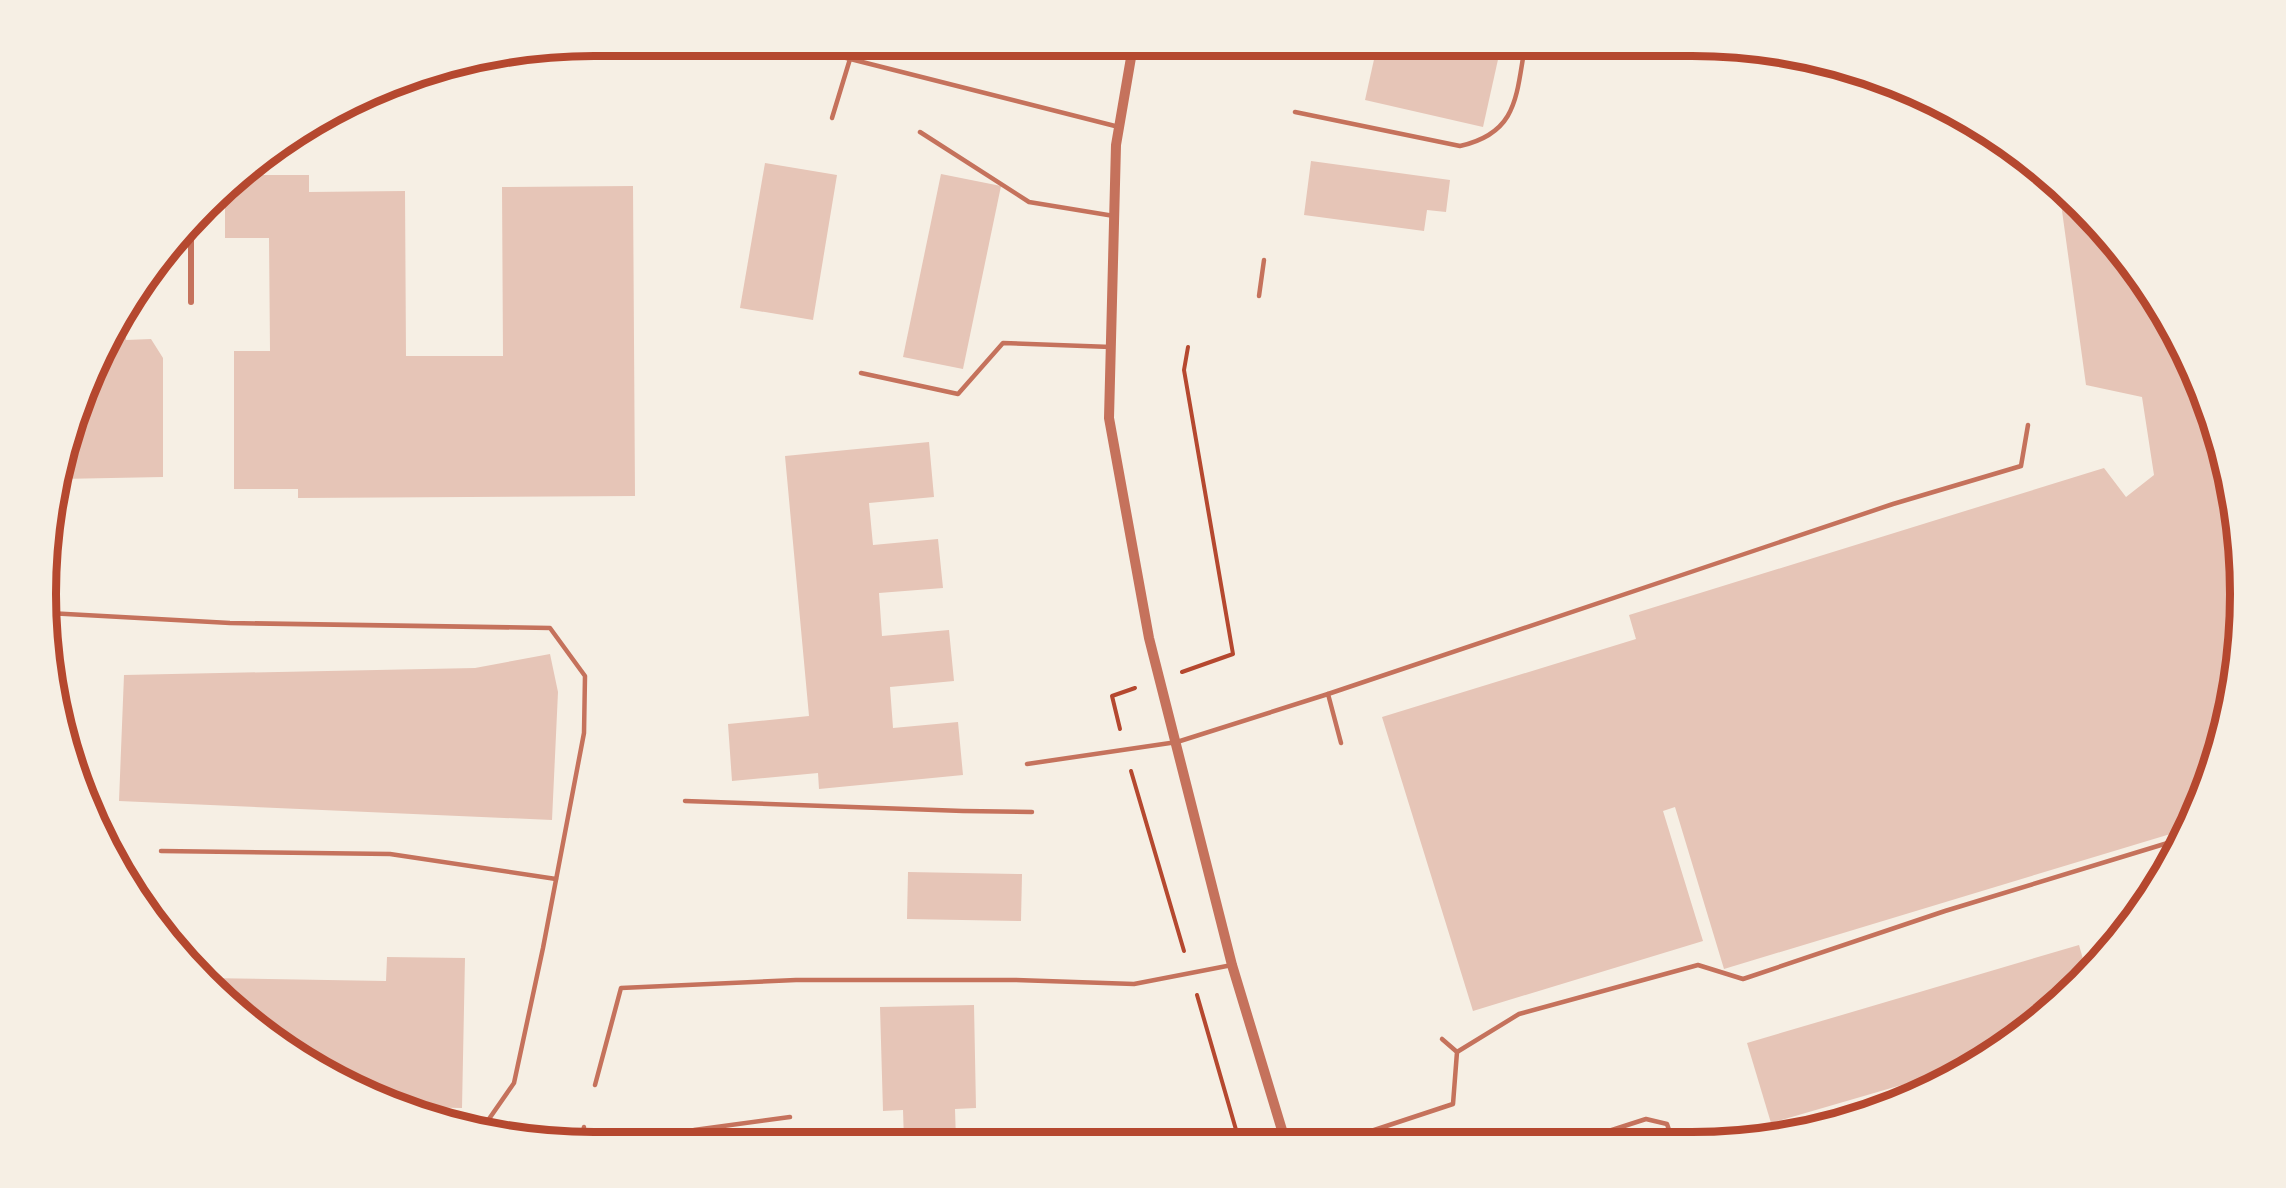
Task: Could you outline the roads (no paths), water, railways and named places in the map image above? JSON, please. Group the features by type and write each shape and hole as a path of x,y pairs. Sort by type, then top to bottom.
{"street":[{"path":"1131,56 1116,144 1110,418 1149,638 1232,965 1284,1132"},
{"path":"191,237 191,302"}],"lane":[{"path":"838,56 1119,127"},
{"path":"1295,112 1460,146 1479,142 1504,125 1515,102 1523,56"},
{"path":"832,118 850,59"},
{"path":"920,132 1029,202 1114,216"},
{"path":"1259,296 1264,260"},
{"path":"861,373 958,394 1003,343 1111,347"},
{"path":"1028,764 1177,742 1328,694 1893,504 2021,466 2028,425"},
{"path":"57,613 230,623 550,628 585,676 584,733 514,1083 487,1122"},
{"path":"1328,694 1341,743"},
{"path":"685,801 1032,812"},
{"path":"1457,1052 1519,1014 1698,965 1743,980 1945,911 2169,843"},
{"path":"161,851 390,854 556,879"},
{"path":"595,1085 621,988 796,980 1015,980 1134,984 1232,965"},
{"path":"1442,1040 1457,1052"},
{"path":"1371,1132 1453,1104 1457,1052"},
{"path":"693,1132 693,1130 790,1117"},
{"path":"1606,1132 1646,1119 1667,1124 1670,1132"},
{"path":"583,1132 584,1127"}]}
